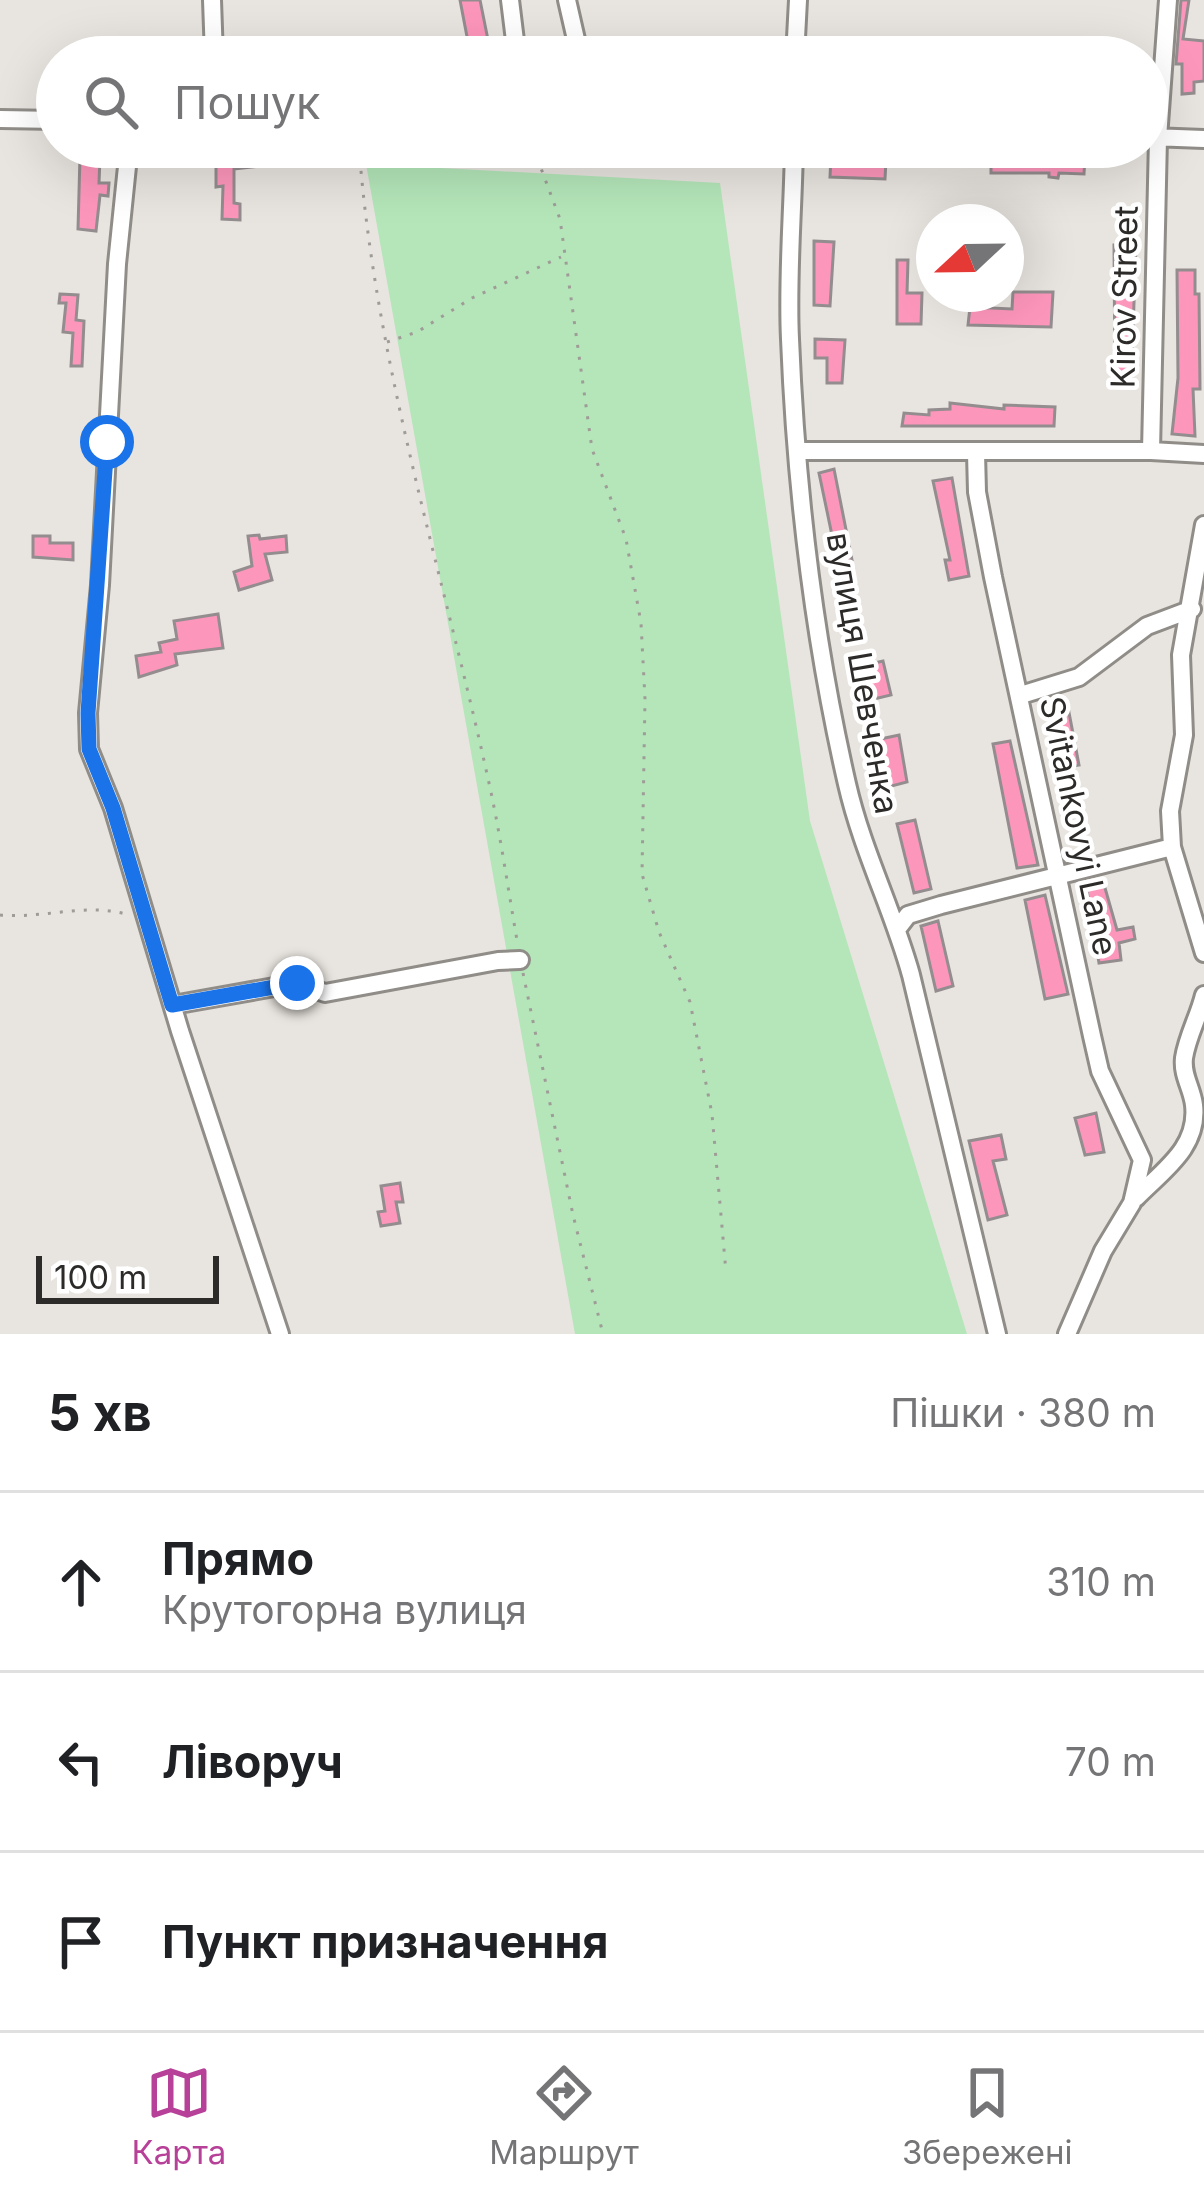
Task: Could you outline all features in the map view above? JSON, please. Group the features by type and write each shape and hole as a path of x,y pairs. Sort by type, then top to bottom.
{"street":[{"path":"212,0 213,36"},
{"path":"510,0 514,36"},
{"path":"567,0 575,36"},
{"path":"796,36 798,0"},
{"name":"Kirov Street","path":"1164,36 1168,0"},
{"path":"0,118 36,119"},
{"path":"1168,138 1204,139"},
{"path":"127,168 116,264 89,749 113,808 280,1334"},
{"name":"вулиця Шевченка","path":"794,168 790,336 798,451 836,730 864,846 898,928 997,1334"},
{"name":"Kirov Street","path":"1151,451 1152,168"},
{"path":"798,451 1204,454"},
{"name":"Svitankovyi Lane","path":"976,453 977,492 993,577 1100,1071 1142,1160 1132,1203"},
{"path":"1204,525 1181,655 1184,735 1173,784 1172,847 1204,953"},
{"path":"1021,695 1079,677 1147,626 1192,609"},
{"path":"898,928 908,915 1172,847"},
{"path":"172,1005 297,983 325,993 520,960"},
{"path":"1067,1334 1103,1250 1132,1203 1187,1145 1194,1105 1184,1076 1184,1057 1204,995"}],"path":[{"path":"361,168 366,239 403,430 488,777 520,960 603,1334"},
{"path":"541,168 560,219 592,449 626,539 641,623 645,699 642,874 658,932 690,1002 712,1114 726,1272"},
{"path":"386,342 417,332 472,298 563,256"},
{"path":"0,915 109,909 148,920"}],"green space":[{"path":"367,168 720,183 810,821 967,1334 575,1334"}],"building":[{"path":"460,0 480,0 487,36 467,36"},
{"path":"1181,0 1189,0 1183,39 1204,41 1204,81 1194,82 1194,93 1182,94 1182,64 1176,64"},
{"path":"80,168 100,168 99,183 109,183 108,196 100,195 96,231 78,229"},
{"path":"216,168 243,168 234,169 234,203 240,204 240,220 222,219 223,186 216,187"},
{"path":"830,168 886,168 885,179 830,177"},
{"path":"991,168 1084,168 1084,174 1059,173 1058,178 1049,173 991,173"},
{"path":"814,241 834,242 830,306 814,305"},
{"path":"1114,245 1136,246 1131,387 1115,386"},
{"path":"897,260 908,260 907,293 916,293 921,324 897,324"},
{"path":"1177,270 1195,270 1195,294 1199,294 1200,389 1193,389 1195,436 1172,434 1178,378"},
{"path":"1024,292 1053,292 1051,327 968,325 969,312 1024,312"},
{"path":"60,294 78,295 76,320 84,321 82,366 71,366 73,333 63,332 66,303 59,303"},
{"path":"815,339 845,340 842,383 827,383 827,358 815,358"},
{"path":"950,403 1004,409 1004,405 1055,407 1054,426 902,426 904,413 929,415 929,410 950,409"},
{"path":"834,469 852,560 838,564 819,473"},
{"path":"952,478 969,576 949,580 945,560 950,560 933,481"},
{"path":"259,535 260,539 286,536 287,552 265,554 272,580 239,590 234,572 252,566 248,536"},
{"path":"33,536 50,536 50,543 73,543 73,560 33,557"},
{"path":"218,614 223,648 175,654 177,665 139,677 136,656 161,652 159,643 177,639 174,621"},
{"path":"883,661 891,695 870,700 860,666"},
{"path":"1067,702 1079,765 1060,768 1048,705"},
{"path":"899,735 907,782 888,787 876,740"},
{"path":"1010,741 1038,865 1017,868 993,744"},
{"path":"915,820 931,889 914,893 897,824"},
{"path":"1103,881 1117,930 1133,927 1135,939 1119,943 1121,960 1099,963 1086,885"},
{"path":"1045,895 1068,994 1045,999 1025,900"},
{"path":"938,921 953,986 936,991 921,926"},
{"path":"1096,1113 1104,1152 1085,1155 1075,1118"},
{"path":"1001,1135 1006,1159 993,1161 1007,1215 988,1220 969,1141"},
{"path":"400,1183 403,1202 396,1202 400,1223 381,1226 378,1212 385,1211 381,1186"}],"route":[{"path":"107,442 89,749 113,808 172,1005 297,983"}]}
